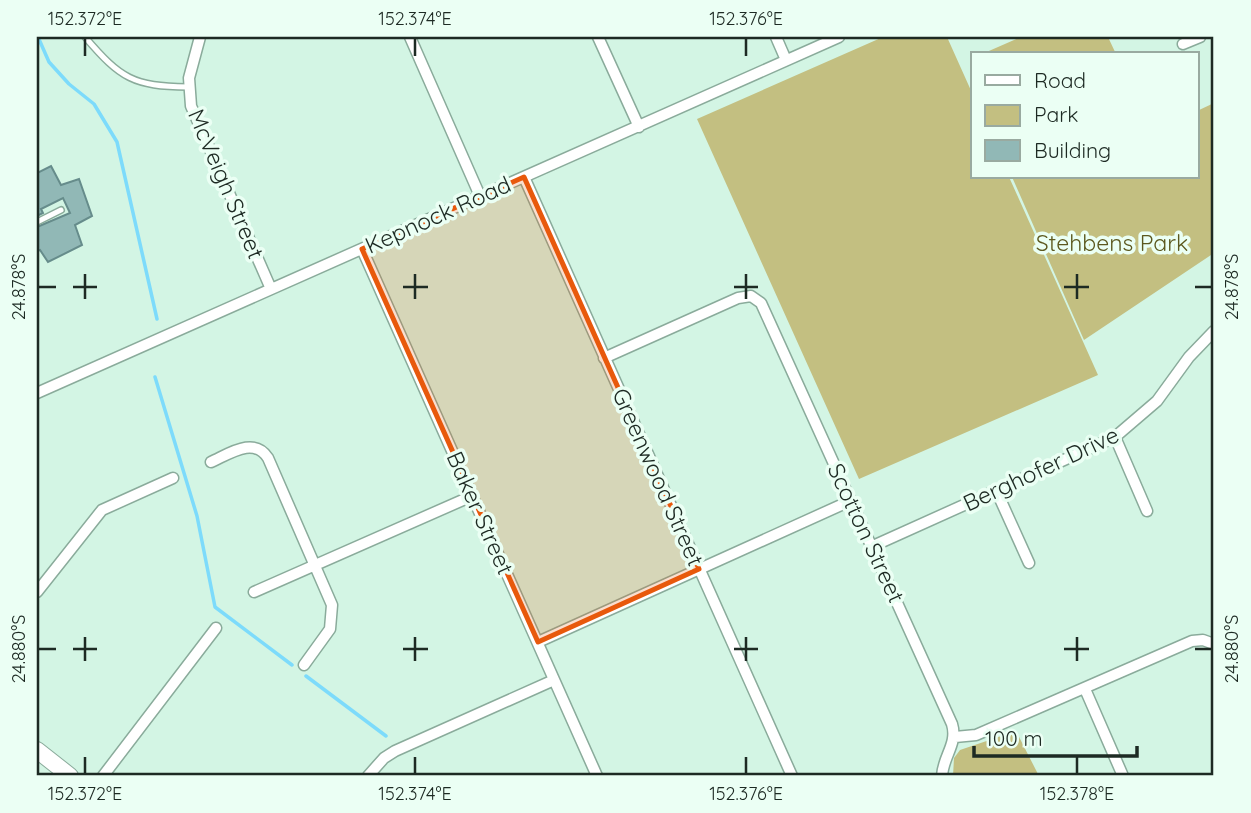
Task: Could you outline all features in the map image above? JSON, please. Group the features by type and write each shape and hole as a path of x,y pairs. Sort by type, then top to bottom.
{"street":[{"name":"McVeigh Street","path":"200,37 188,87 191,106 271,289"},
{"path":"410,37 480,196"},
{"path":"598,37 639,127"},
{"path":"776,37 786,60"},
{"name":"Kepnock Road","path":"37,393 839,37"},
{"path":"1183,44 1200,37"},
{"name":"Greenwood Street","path":"524,177 792,776"},
{"name":"Baker Street","path":"362,249 597,776"},
{"name":"Scotton Street","path":"604,358 732,300 751,296 764,309 873,546 955,737"},
{"name":"Berghofer Drive","path":"873,546 1115,437 1157,401 1189,357 1214,331"},
{"path":"1115,437 1147,511"},
{"path":"211,462 257,443 268,458 338,615 304,664"},
{"path":"37,592 102,510 173,478"},
{"path":"996,490 1029,563"},
{"path":"254,592 472,496"},
{"path":"538,642 850,501"},
{"path":"103,776 216,628"},
{"path":"942,776 943,764 955,737 971,737 1085,689 1209,642"},
{"path":"374,774 395,751 554,680"},
{"path":"1085,689 1123,776"},
{"path":"37,750 70,776"}],"lane":[{"path":"85,37 117,71 134,82 188,87"},
{"path":"37,222 61,211"}],"highlighted area":[{"path":"524,177 699,569 538,642 362,249"}],"green space":[{"path":"883,37 947,37 971,91 971,178 1009,178 1098,375 859,479 697,119"},
{"path":"1021,37 1108,37 1115,52 987,52"},
{"name":"Stehbens Park","path":"1214,103 1214,253 1084,340 1012,178 1198,178 1198,111"},
{"path":"1016,731 1039,776 953,776 954,758 960,750"}],"building":[{"path":"51,166 61,185 79,179 92,216 75,225 82,245 48,262 40,250 37,251 37,227 70,213 63,198 41,209 43,213 37,216 37,173"}],"waterway":[{"path":"38,37 49,62 69,84 94,104 117,142 157,319"},
{"path":"155,377 197,516 215,607 292,665"},
{"path":"306,676 386,736"}]}
